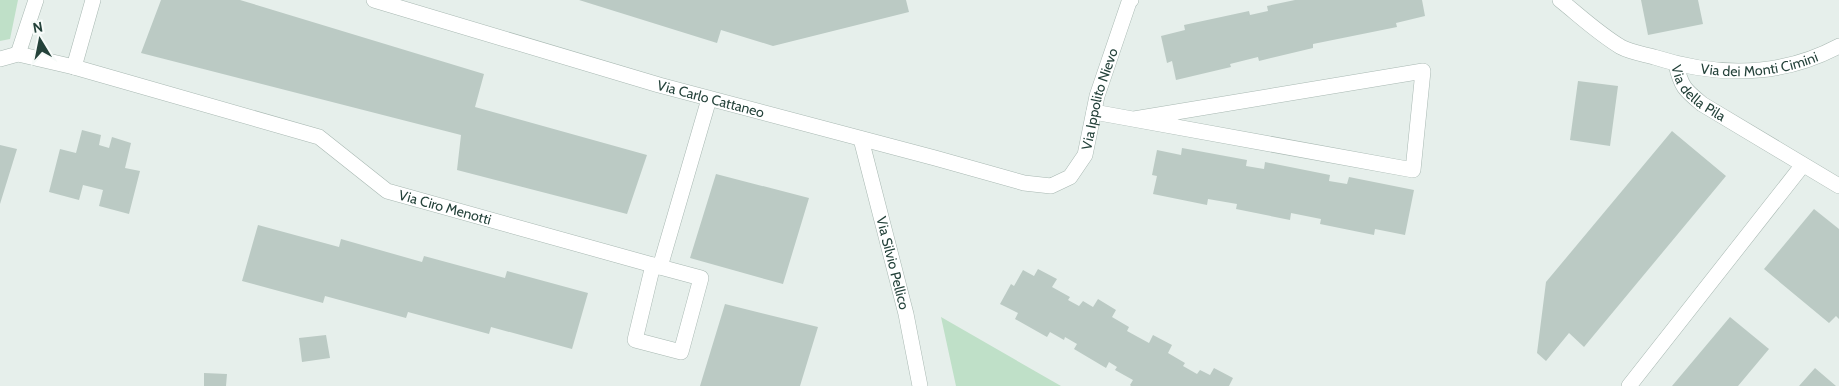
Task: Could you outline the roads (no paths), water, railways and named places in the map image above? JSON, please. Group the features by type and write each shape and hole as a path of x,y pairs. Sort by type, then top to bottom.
{"street":[{"path":"0,59 18,54 36,0"},
{"path":"74,67 93,0"},
{"name":"Via Carlo Cattaneo","path":"374,0 660,86 1024,183 1051,186"},
{"name":"Via Ippolito Nievo","path":"1051,186 1070,178 1084,154 1097,96 1129,2 1132,0"},
{"name":"Via della Pila","path":"1560,0 1622,48 1676,64 1680,82 1686,91 1702,104 1802,166 1839,186"},
{"name":"Via dei Monti Cimini","path":"1676,64 1715,71 1750,71 1783,68 1801,63 1839,46"},
{"name":"Via Ciro Menotti","path":"18,54 74,67 319,137 387,191 701,278 681,352 636,340 656,266"},
{"path":"1094,112 1414,170 1423,71 1134,119"},
{"path":"656,266 709,99"},
{"name":"Via Silvio Pellico","path":"861,139 906,314 920,386"},
{"path":"1629,386 1802,166"}]}
